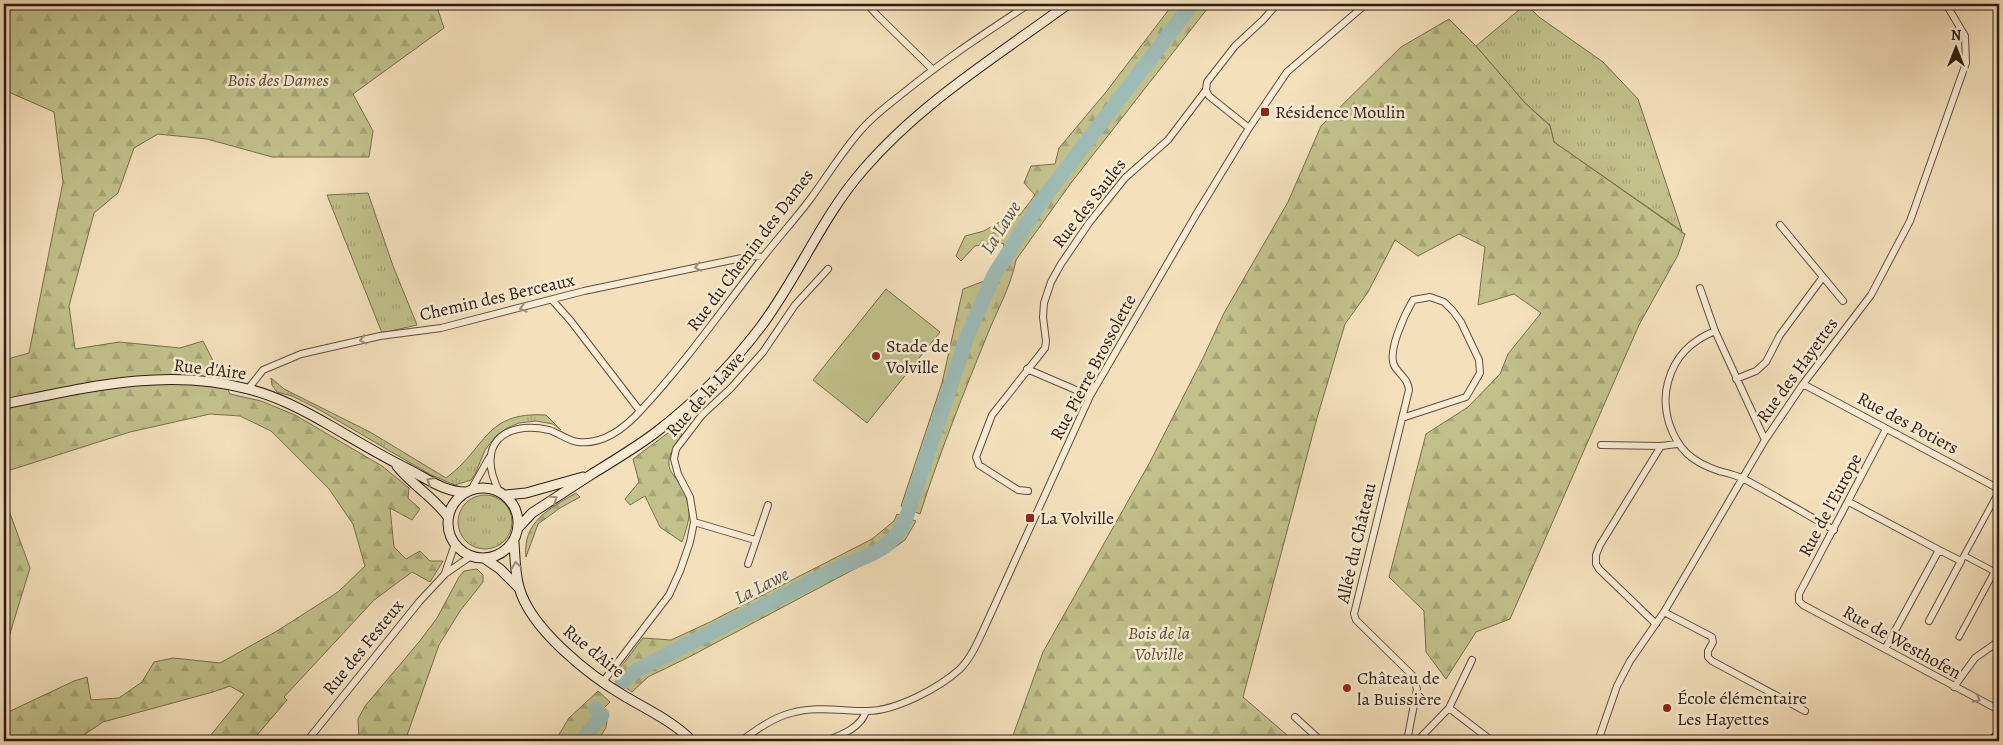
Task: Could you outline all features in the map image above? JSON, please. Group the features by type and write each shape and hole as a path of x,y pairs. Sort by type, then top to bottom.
{"main road":[{"path":"519,527 532,513 655,433 699,396 732,361 777,305 835,207 862,171 894,137 922,110 1068,4"},
{"name":"Rue d'Aire","path":"4,404 90,386 143,379 191,379 248,389 290,404 396,464 448,490 468,491"},
{"name":"Rue d'Aire","path":"396,464 404,475 438,504 448,517"},
{"path":"502,493 515,506 519,520 519,527 514,542 501,554 484,558 471,556 455,544 449,531 448,517 454,503 468,491 480,487 502,493 526,493 550,488 592,474"},
{"name":"Rue d'Aire","path":"514,542 519,588"},
{"name":"Rue d'Aire","path":"484,558 500,569 519,588 534,618 547,634 602,683 670,723 691,740"}],"street":[{"path":"867,4 932,69"},
{"name":"Rue du Chemin des Dames","path":"468,491 490,457 495,444 505,433 522,427 552,431 577,442 588,442 614,434 640,411 686,359 763,257 811,198 863,127 932,69 1028,4"},
{"name":"Rue des Saules","path":"1027,370 1045,348 1044,303 1051,282 1089,223 1125,178 1168,140 1206,90 1207,82 1235,46 1264,20 1277,4"},
{"name":"Rue Pierre Brossolette","path":"741,741 776,718 791,713 830,708 866,711 880,710 896,705 933,688 961,668 979,640 1090,396 1197,213 1249,128 1287,72 1366,4"},
{"name":"Rue des Hayettes","path":"1598,741 1617,686 1630,661 1664,612 1765,440 1803,384 1871,295 1910,221 1966,63 1966,36 1944,4"},
{"path":"1206,90 1208,96 1249,128"},
{"path":"1780,225 1843,300"},
{"name":"Chemin des Berceaux","path":"248,389 263,370 301,354 380,336 441,328 584,291 751,256 763,257"},
{"name":"Rue de la Lawe","path":"602,683 669,595 690,542 694,522 690,497 678,474 674,459 676,449 702,415 731,388 763,352 795,305 828,269"},
{"path":"1736,379 1756,371 1766,362 1780,335 1823,277"},
{"path":"1700,288 1715,331 1765,440"},
{"name":"Allée du Château","path":"1402,418 1466,397 1480,374 1479,360 1461,322 1444,302 1430,297 1413,300 1402,320 1392,358 1394,366 1408,382 1409,390 1402,418 1354,614 1356,620 1412,674 1417,689 1407,741"},
{"path":"553,300 640,411"},
{"path":"1715,331 1700,337 1686,348 1670,374 1665,403 1677,444 1697,462 1741,478 1834,530"},
{"path":"1028,491 1018,490 979,465 976,456 992,415 1027,370 1090,396"},
{"name":"Rue des Potiers","path":"1803,384 1999,490"},
{"name":"Rue de l'Europe","path":"1799,594 1886,430"},
{"path":"1601,445 1662,446 1677,444"},
{"path":"1656,624 1600,569 1596,564 1596,555 1600,545 1662,446"},
{"path":"490,457 490,467 502,493"},
{"path":"1929,621 1999,490"},
{"path":"1849,502 1939,550 1997,573"},
{"path":"748,564 768,505"},
{"path":"694,522 756,540"},
{"name":"Rue des Festeux","path":"445,574 455,544"},
{"path":"1885,649 1939,550"},
{"name":"Rue des Festeux","path":"307,741 419,602 445,574 471,556"},
{"path":"1959,637 1997,573 1999,563"},
{"name":"Rue de Westhofen","path":"1799,594 1799,601 1802,605 1954,688 1999,710"},
{"path":"1664,612 1712,637 1713,642 1708,651 1708,657 1712,661 1805,711"},
{"path":"1954,688 1975,658 1999,641"},
{"path":"1417,741 1448,708 1472,660"},
{"path":"1448,708 1492,741"},
{"path":"826,741 858,724 866,711"},
{"path":"1295,717 1321,741"}],"green space":[{"name":"Bois des Dames","path":"4,4 436,4 444,28 353,94 373,131 369,157 272,157 207,139 158,134 134,148 118,193 94,213 69,306 75,349 119,342 180,348 203,341 230,394 261,401 295,415 382,466 409,488 408,498 420,509 412,520 390,508 394,547 406,559 420,551 430,561 443,561 430,582 412,572 374,600 284,697 287,700 252,741 206,741 244,694 230,686 103,722 75,741 4,741 4,714 74,681 87,677 91,700 119,698 142,682 154,662 173,658 220,663 277,631 338,592 365,566 353,524 329,489 271,431 240,416 210,414 130,432 4,472 4,360 29,353 63,182 54,112 4,90"},
{"path":"1162,4 1211,4 1071,183 1016,260 1007,290 960,404 920,514 901,506 942,383 963,289 987,280 1002,255 1004,244 999,242 975,246 961,261 956,256 965,236 984,231 1003,220 1020,215 1035,195 1024,183 1031,166 1055,164 1059,148 1106,92 1170,8"},
{"path":"1526,4 1539,17 1603,62 1638,99 1682,231 1554,142 1550,125 1525,103 1476,46"},
{"name":"Bois de la Volville","path":"1449,19 1476,46 1525,103 1550,126 1554,142 1685,234 1678,255 1639,325 1510,619 1476,632 1446,679 1426,652 1424,611 1389,577 1426,434 1468,407 1500,374 1508,354 1541,313 1514,294 1478,305 1485,247 1459,234 1418,256 1395,240 1368,292 1345,324 1317,418 1243,697 1294,741 1011,741 1043,652 1150,462 1224,313 1288,202 1321,126 1401,47"},
{"path":"368,193 393,266 417,325 382,333 327,195"},
{"name":"Stade de Volville","path":"886,289 940,332 867,423 813,380"},
{"path":"271,378 284,389 370,432 446,478 460,467 488,434 498,425 510,419 526,415 546,415 561,430 553,424 536,421 519,423 507,428 496,436 485,450 471,480 455,485 431,475 318,409 292,396 277,392 272,385"},
{"path":"672,430 682,434 671,453 669,466 684,491 689,512 682,542 660,527 645,496 630,505 625,499 639,482 633,459"},
{"path":"576,493 580,497 560,508 538,524 526,557 528,534 533,525 557,504"},
{"path":"480,495 490,495 500,499 508,507 512,522 508,537 500,545 490,549 480,549 470,545 462,537 458,527 458,517 462,507 470,499"},
{"path":"4,497 30,568 4,653"},
{"path":"897,514 916,521 905,540 894,548 648,677 632,692 618,682 616,673 643,638 671,640 710,622 872,539 894,521"},
{"path":"477,569 483,575 483,582 460,611 439,645 405,741 359,741 358,719 365,706 437,618 459,577 464,571"},
{"path":"598,691 610,702 600,712 607,719 606,728 597,741 555,741 569,718"}],"waterway":[{"name":"La Lawe","path":"909,509 967,337 994,275 1040,203 1192,4"},
{"name":"La Lawe","path":"622,682 637,670 842,566 882,548 896,535 907,515"},
{"name":"La Lawe","path":"582,741 602,715 596,709"}],"place":[{"name":"Résidence Moulin","path":"1265,112"},
{"name":"Stade de Volville","path":"876,356"},
{"name":"La Volville","path":"1030,518"},
{"name":"Château de la Buissière","path":"1347,688"},
{"name":"École élémentaire Les Hayettes","path":"1667,708"}]}
